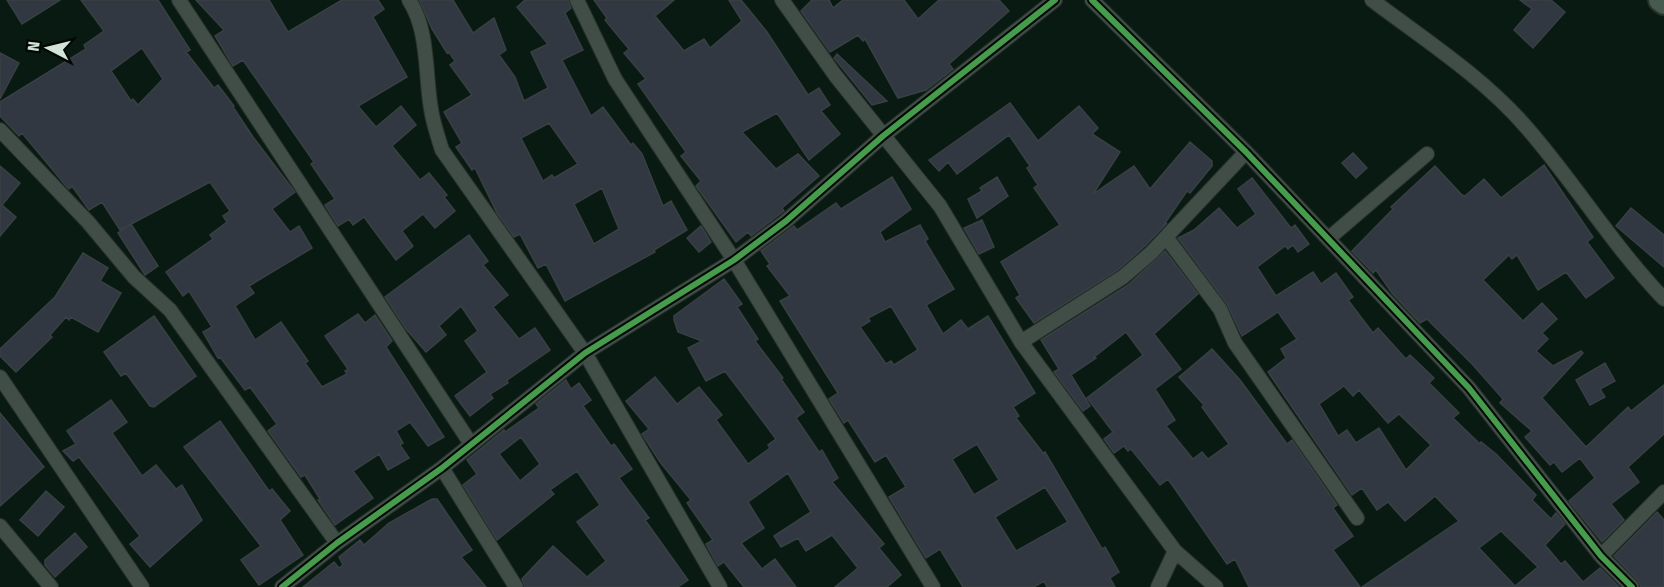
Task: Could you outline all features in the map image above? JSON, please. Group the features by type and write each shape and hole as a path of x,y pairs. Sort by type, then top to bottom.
{"highway":[{"path":"1660,0 1664,3"}],"street":[{"path":"179,0 471,444"},
{"path":"409,0 414,8 421,32 431,112 442,150 585,352 720,587"},
{"path":"577,0 615,79 734,260 933,587"},
{"path":"282,587 337,543 442,468 585,352 734,260 786,221 883,136 1055,0"},
{"path":"1092,0 1246,152 1469,388 1600,556 1632,587"},
{"path":"1372,0 1486,86 1527,128 1615,243 1664,299"},
{"path":"789,3 883,136 940,206 1021,342 1175,551 1216,587"},
{"path":"0,130 88,222 134,277 170,310 337,543"},
{"path":"1021,342 1123,277 1166,237 1246,152"},
{"path":"1328,239 1427,154"},
{"path":"1166,237 1220,309 1236,343 1357,518"},
{"path":"0,377 142,587"},
{"path":"442,468 516,587"},
{"path":"1600,556 1664,492"},
{"path":"0,526 51,587"},
{"path":"1158,587 1175,551"},
{"path":"299,574 308,587"}],"building":[{"path":"7,0 60,0 22,24"},
{"path":"81,0 158,0 190,50 186,52 214,88 218,85 253,137 295,192 272,209 290,232 299,226 312,248 249,286 254,293 235,306 255,340 281,322 308,361 305,363 322,387 347,374 345,371 348,369 325,336 358,314 365,323 375,315 392,341 386,347 444,437 428,446 410,422 396,431 403,443 400,445 409,458 388,470 379,454 353,471 373,498 335,525 305,475 301,477 268,431 277,424 250,387 245,390 220,357 218,358 203,332 212,327 189,291 183,296 166,272 213,239 210,235 227,222 223,216 230,211 210,182 120,230 102,202 89,210 72,186 69,189 66,186 22,133 19,136 0,116 0,102 86,49 84,45 104,31","holes":["142,48 163,79 138,105 133,99 131,101 111,71"]},
{"path":"196,0 269,0 288,32 342,0 378,0 384,9 373,17 407,77 358,106 376,127 401,106 416,125 392,146 420,180 429,173 447,195 444,197 455,211 435,228 423,214 402,231 413,246 396,260 364,217 353,225 349,219 338,226 325,205 335,199 311,164 314,162 243,60 233,66 215,36 224,30"},
{"path":"419,0 453,0 473,33 494,18 506,50 499,55 515,77 524,101 548,88 531,52 548,44 517,7 525,0 568,0 571,8 565,13 583,50 562,60 591,116 603,107 631,145 633,143 642,154 663,206 671,201 687,230 654,250 655,252 565,301 546,264 538,268 520,234 514,237 497,213 475,168 472,170 456,147 462,143 444,112 472,95 450,65 455,61 449,52 447,53 432,29","holes":["549,123 578,164 554,178 552,175 543,181 521,138","602,188 619,229 594,244 574,204"]},
{"path":"594,0 674,0 655,16 684,51 704,39 710,48 742,21 729,0 741,0 767,32 808,95 819,88 830,105 821,111 840,134 809,160 777,113 742,132 776,169 798,154 819,176 782,208 784,211 751,236 748,232 736,242 696,186 701,181 681,156 686,152 638,84 646,79 624,53 629,49 605,20 607,18"},
{"path":"812,0 829,0 833,8 843,0 904,0 918,19 939,0 999,0 1009,11 949,64 953,69 926,90 898,98 865,39 863,41 858,35 830,52 801,11"},
{"path":"1520,0 1551,0 1565,12 1533,48 1514,30 1532,9"},
{"path":"0,53 19,63 0,99"},
{"path":"837,54 887,101 872,105 834,58"},
{"path":"1010,103 1038,141 1079,106 1098,128 1092,134 1120,152 1093,194 1134,166 1150,189 1190,142 1212,161 1212,166 1190,193 1187,191 1163,226 1167,223 1145,246 1118,270 1034,323 1016,298 1020,295 1001,262 1060,225 1034,188 1038,185 1027,168 1030,166 1009,135 957,174 948,162 939,171 929,160"},
{"path":"1353,153 1367,168 1356,178 1342,163"},
{"path":"1544,165 1593,237 1587,242 1614,278 1586,298 1566,272 1538,290 1517,255 1512,259 1509,255 1483,280 1523,321 1542,303 1557,319 1542,333 1548,339 1536,351 1553,366 1581,351 1583,353 1542,398 1586,447 1628,407 1631,411 1664,385 1664,434 1628,467 1639,482 1611,504 1624,520 1602,542 1569,501 1595,478 1580,458 1562,472 1554,462 1550,465 1525,437 1532,431 1500,403 1503,399 1473,365 1427,319 1420,323 1392,293 1376,270 1373,273 1352,251 1393,209 1391,207 1435,166 1462,195 1465,196 1484,179 1501,198"},
{"path":"0,166 20,183 2,205 16,217 0,236"},
{"path":"892,177 911,209 880,232 885,242 920,225 928,239 925,241 954,289 926,305 943,334 961,320 968,329 988,316 1035,393 1013,407 1019,416 1016,418 1043,453 1045,452 1102,549 1105,547 1119,572 1110,578 1115,587 1047,587 1044,581 1034,587 963,587 940,549 926,558 889,497 906,487 886,455 875,462 848,420 844,423 829,399 838,393 780,301 790,296 767,266 770,264 761,251 794,226 797,230 836,203 841,209","holes":["891,306 918,350 894,365 891,361 886,364 860,327 870,321 868,318","977,444 999,480 974,495 952,459","1045,487 1068,522 1016,551 995,517"]},
{"path":"997,177 1008,196 977,218 968,199 982,191 980,188"},
{"path":"1252,178 1291,228 1295,225 1309,244 1298,252 1293,245 1288,249 1285,246 1257,267 1276,296 1313,272 1321,284 1336,273 1353,297 1348,300 1373,333 1378,328 1406,359 1410,355 1434,378 1429,383 1459,413 1453,418 1480,444 1481,442 1496,454 1536,495 1532,500 1551,519 1556,513 1565,524 1545,545 1561,564 1565,561 1583,582 1600,568 1619,587 1362,587 1459,521 1435,496 1405,521 1388,502 1377,510 1362,488 1352,495 1268,372 1286,358 1281,349 1297,339 1278,312 1242,336 1227,304 1178,238 1194,230 1219,208 1237,228 1256,214 1238,189","holes":["1344,386 1353,396 1359,390 1388,423 1399,414 1431,445 1406,470 1379,428 1356,443 1347,430 1338,436 1319,404","1501,531 1538,567 1515,586 1479,548"]},
{"path":"1631,208 1664,235 1664,267 1616,226"},
{"path":"982,220 994,247 979,254 964,228"},
{"path":"131,224 158,266 145,275 118,233"},
{"path":"701,226 711,242 699,252 687,238"},
{"path":"469,235 488,261 483,265 508,295 493,307 519,339 535,328 550,350 490,394 493,398 470,416 455,396 487,372 465,341 478,331 461,306 439,326 446,335 426,352 406,329 385,297"},
{"path":"1165,251 1198,294 1154,334 1181,369 1155,389 1175,420 1166,426 1193,459 1202,452 1208,459 1229,444 1202,407 1204,405 1179,377 1212,349 1240,380 1287,444 1292,440 1337,505 1333,508 1353,536 1333,550 1360,587 1249,587 1235,559 1227,564 1168,479 1160,485 1131,449 1128,451 1124,446 1114,453 1104,439 1113,432 1087,398 1143,355 1126,332 1094,357 1096,358 1071,375 1090,406 1083,411 1054,372 1059,369 1041,340 1128,285"},
{"path":"83,253 108,268 100,281 121,293 98,332 71,317 69,320 66,317 50,335 52,337 16,372 0,356 0,349 55,297"},
{"path":"724,279 742,304 737,307 758,339 755,341 783,378 781,379 804,412 796,418 819,452 822,450 838,478 832,482 884,544 879,548 901,575 887,587 835,587 858,568 832,535 806,551 798,538 781,547 774,536 811,512 788,473 748,502 764,528 741,543 762,569 775,559 796,587 744,587 724,562 718,566 706,544 713,540 687,503 691,500 660,462 642,434 649,429 626,401 655,377 677,404 699,387 722,415 716,420 748,464 770,448 768,445 776,439 725,371 706,381 688,348 702,341 678,332 674,320 674,316"},
{"path":"154,316 196,376 154,407 150,406 126,373 121,376 104,352"},
{"path":"1605,363 1615,381 1600,389 1605,397 1590,405 1576,380"},
{"path":"566,380 571,389 579,383 591,400 583,406 611,446 614,444 632,469 619,478 649,518 645,520 688,580 678,587 525,587 522,579 553,546 587,577 606,561 577,522 600,505 577,471 550,490 554,494 497,540 463,485 477,474 467,460 504,430 505,432 539,408 536,404","holes":["521,437 540,464 520,481 499,454"]},
{"path":"111,400 127,422 112,433 142,476 156,465 176,489 182,485 202,520 150,567 130,544 140,536 79,457 73,461 63,451 76,444 67,431"},
{"path":"0,413 44,467 0,506"},
{"path":"220,421 269,491 272,489 290,511 280,520 303,555 259,585 241,560 261,546 184,447"},
{"path":"46,491 64,507 38,536 20,520"},
{"path":"432,499 437,499 472,550 461,557 486,587 303,587 334,562 339,568 343,565 339,557 360,540 364,545 389,523"},
{"path":"1657,512 1664,520 1664,587 1641,587 1614,556"},
{"path":"75,533 87,547 55,577 45,565 45,560"}],"cycle path":[{"path":"282,587 337,543 442,468 585,353 734,260 786,221 883,136 1055,0"},
{"path":"1092,0 1246,152 1469,388 1601,556 1632,587"}]}
